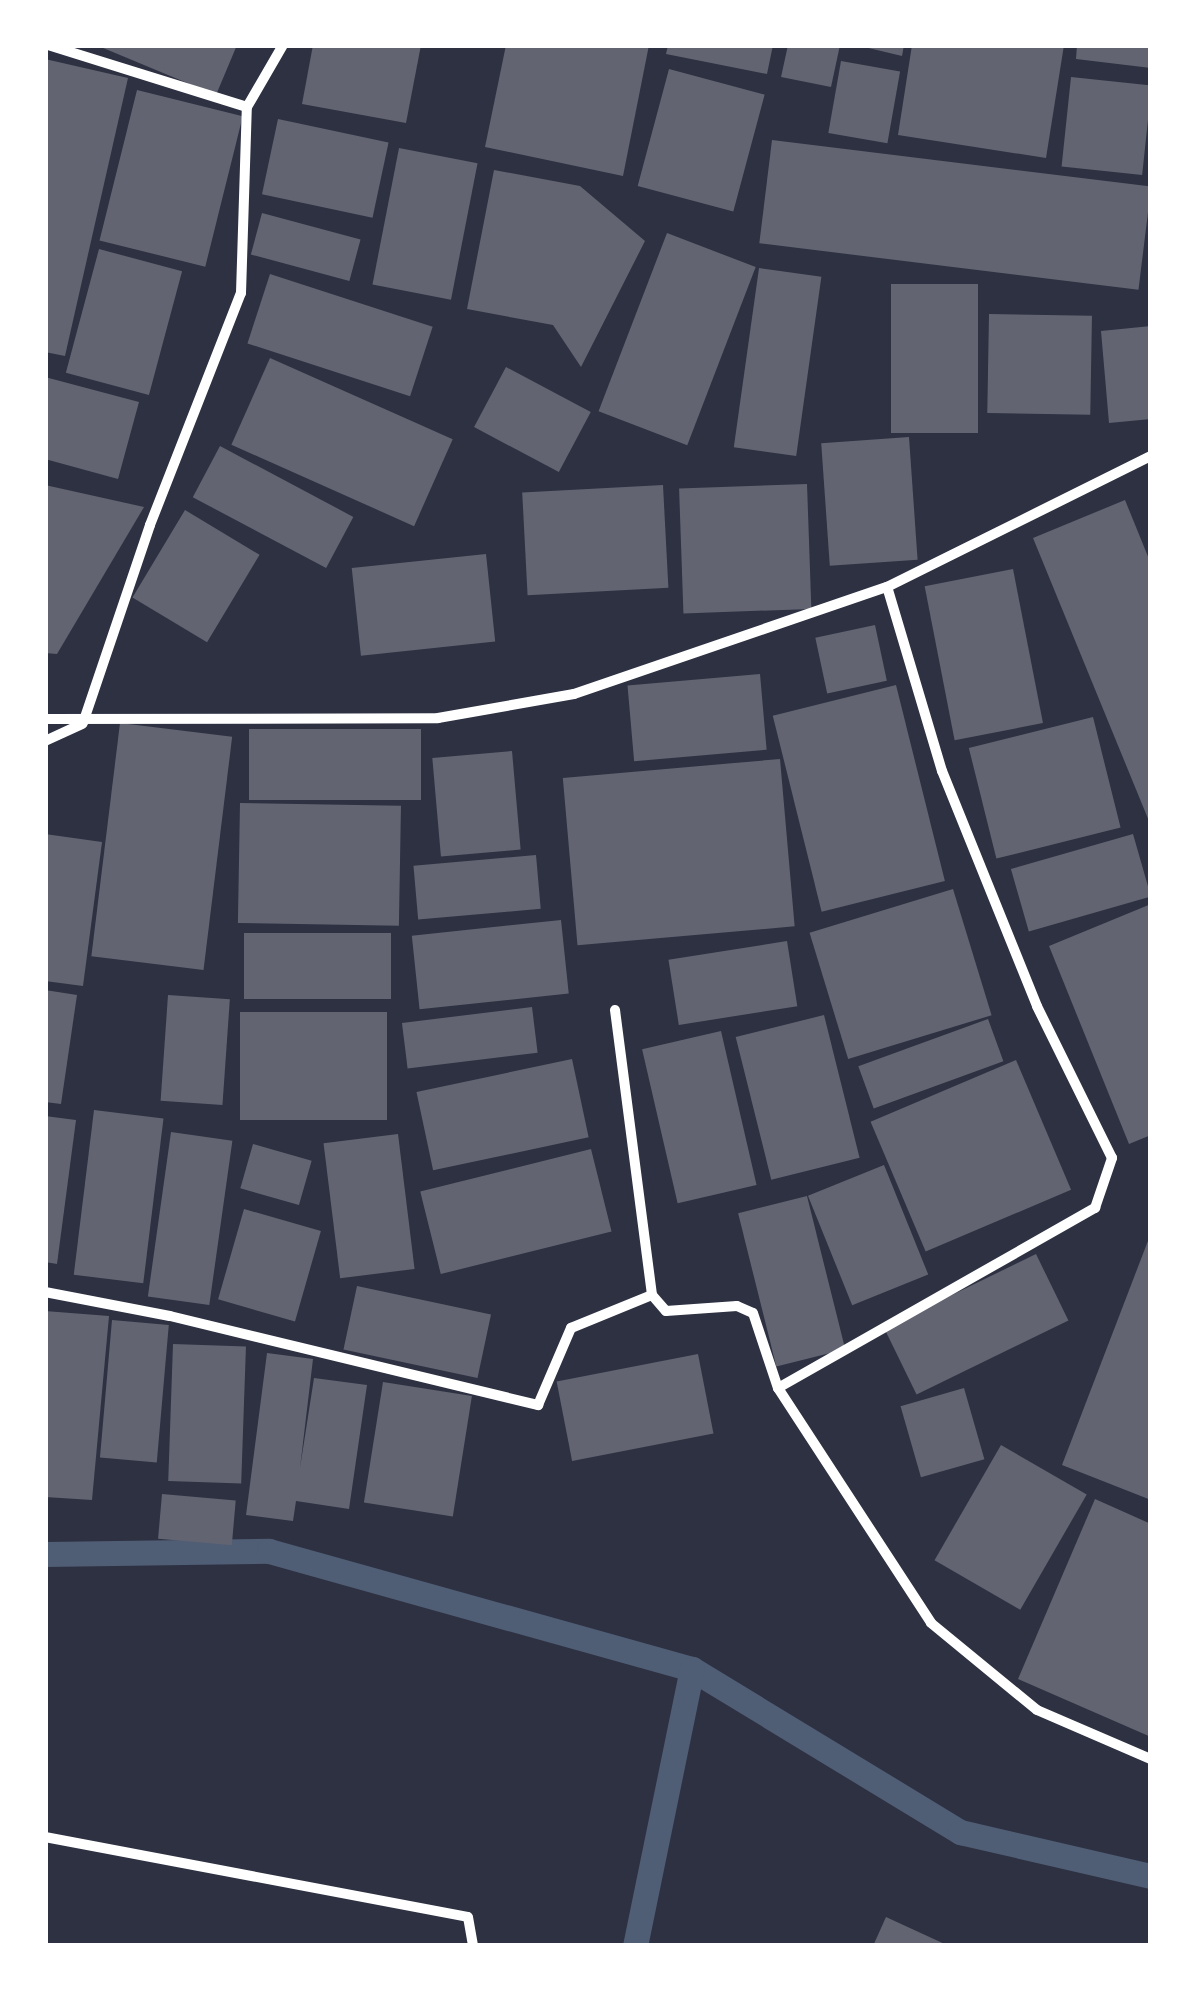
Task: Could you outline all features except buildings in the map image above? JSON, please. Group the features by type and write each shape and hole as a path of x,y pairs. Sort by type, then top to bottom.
{"street":[{"path":"48,45 247,108"},
{"path":"45,740 83,723 150,525 241,293 247,108 283,45"},
{"path":"45,719 83,723 458,714 574,694 887,587 1151,456"},
{"path":"778,1388 1095,1208 1112,1158 1036,1006 942,771 887,587"},
{"path":"615,1010 652,1295 666,1311 738,1306 753,1313 778,1388 931,1623 1038,1710 1151,1759"},
{"path":"45,1292 170,1316 538,1405 571,1328 652,1295"},
{"path":"45,1837 474,1921 472,1946"}],"waterway":[{"path":"45,1554 269,1551 692,1669 960,1832 1151,1876"},
{"path":"635,1946 692,1669"}]}
